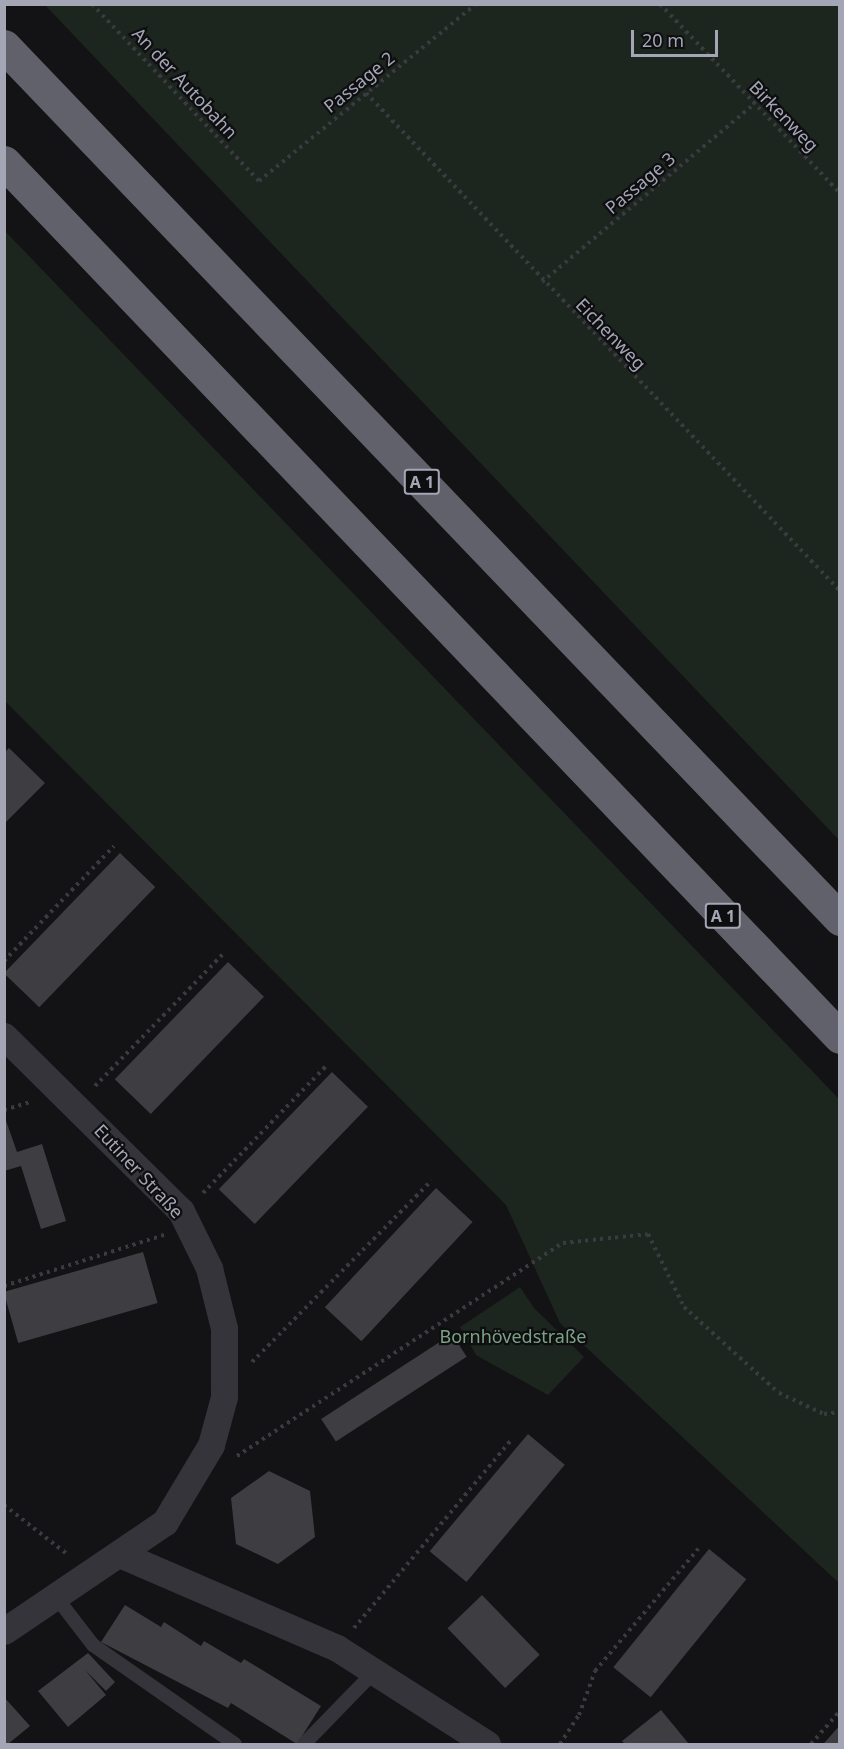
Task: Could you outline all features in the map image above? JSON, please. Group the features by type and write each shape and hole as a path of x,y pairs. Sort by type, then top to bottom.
{"highway":[{"name":"A 1","path":"4,46 840,919"},
{"name":"A 1","path":"4,162 840,1037"}],"street":[{"name":"Eutiner Straße","path":"4,1036 76,1105 186,1221 208,1268 224,1328 224,1390 211,1445 189,1488 165,1522 122,1555 4,1631"},
{"path":"122,1555 337,1648 376,1670 487,1744"}],"lane":[{"path":"56,1597 93,1645 235,1744"},
{"path":"304,1744 376,1670"}],"path":[{"name":"An der Autobahn","path":"92,4 259,181"},
{"name":"Passage 2","path":"259,181 476,4"},
{"name":"Birkenweg","path":"660,4 840,193"},
{"name":"Eichenweg","path":"366,93 542,282 840,591"},
{"name":"Passage 3","path":"542,282 754,104"},
{"path":"4,961 114,846"},
{"path":"76,1105 224,953"},
{"path":"4,1286 186,1221 328,1064"},
{"path":"224,1390 431,1181"},
{"path":"228,1462 563,1243 648,1234 684,1307 778,1393 824,1414 840,1412"},
{"path":"337,1648 512,1440"},
{"path":"4,1505 91,1574"},
{"path":"560,1744 579,1715 595,1671 698,1550"},
{"path":"811,1744 840,1711"}],"green space":[{"path":"45,5 839,5 839,840 235,205"},
{"path":"5,231 839,1099 839,1583 560,1323 506,1205 5,701"},
{"name":"Bornhövedstraße","path":"520,1287 534,1308 584,1357 548,1395 476,1355 460,1327"}],"building":[{"path":"9,748 45,783 4,824 4,753"},
{"path":"120,853 155,887 39,1007 4,973"},
{"path":"228,962 264,997 151,1114 115,1079"},
{"path":"332,1072 368,1107 255,1224 219,1189"},
{"path":"4,1115 17,1152 42,1144 66,1221 41,1229 21,1166 4,1171"},
{"path":"436,1188 473,1222 361,1341 325,1307"},
{"path":"143,1252 158,1303 18,1343 4,1292"},
{"path":"452,1334 467,1357 336,1442 321,1419"},
{"path":"528,1434 565,1465 466,1582 430,1551"},
{"path":"269,1471 310,1491 315,1537 278,1564 236,1544 231,1498"},
{"path":"709,1549 746,1579 651,1697 613,1667"},
{"path":"482,1595 540,1655 505,1688 447,1628"},
{"path":"125,1605 161,1627 164,1622 201,1646 204,1641 241,1663 244,1659 321,1706 297,1744 231,1703 228,1708 101,1642"},
{"path":"88,1653 115,1682 106,1691 85,1670 106,1695 68,1727 38,1691"},
{"path":"4,1697 30,1726 8,1744 4,1744"},
{"path":"661,1710 689,1744 625,1744 622,1741"},
{"path":"840,1725 840,1744 823,1744 827,1740"}]}
